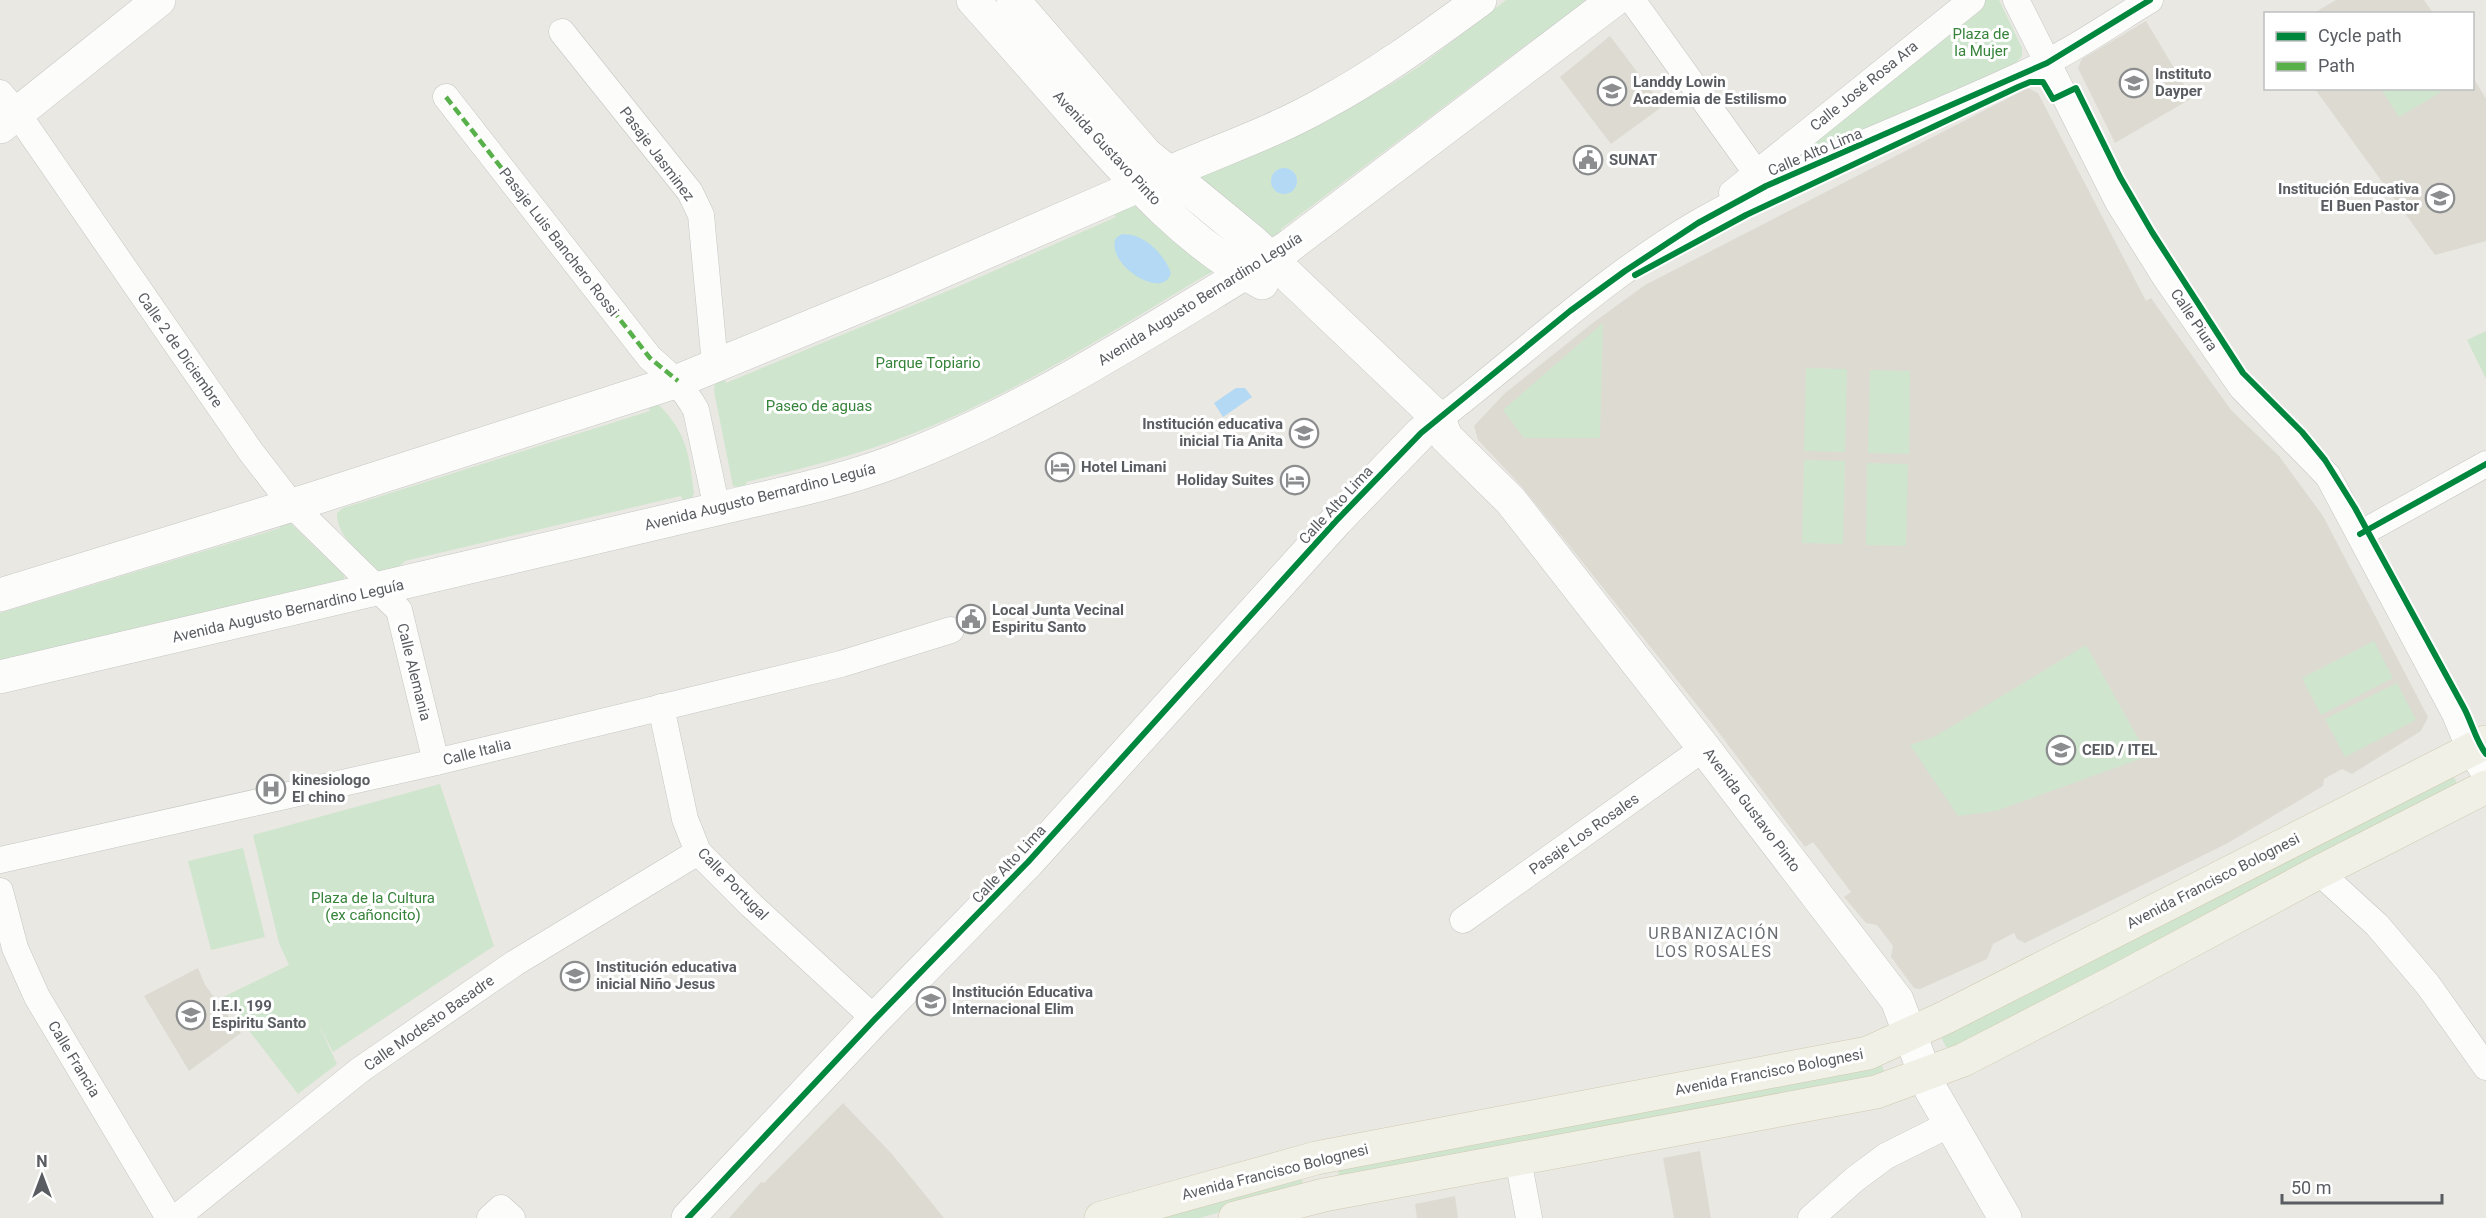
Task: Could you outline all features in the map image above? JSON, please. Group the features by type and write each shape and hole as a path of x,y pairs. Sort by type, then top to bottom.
{"main road":[{"path":"6,111 159,0"},
{"name":"Avenida Gustavo Pinto","path":"974,0 1158,205 1223,259 1257,266"},
{"name":"Avenida Gustavo Pinto","path":"1013,0 1146,154 1191,189 1257,266 1511,501 1897,1000 1925,1074 1950,1124 2005,1218"},
{"path":"0,595 292,505 678,381 899,290 1270,130 1322,105 1391,65 1480,0"},
{"name":"Avenida Augusto Bernardino Leguía","path":"0,677 380,590 863,472 892,463 974,429 1061,384 1288,247 1614,0"},
{"name":"Calle Alto Lima","path":"688,1218 875,1019 1028,862 1336,521 1435,430"},
{"name":"Avenida Francisco Bolognesi","path":"1101,1218 1317,1158 1868,1053 2481,756"},
{"path":"1235,1218 1324,1195 1876,1092 1963,1060 2319,872 2486,787"},
{"path":"1317,1158 1324,1195"}],"street":[{"path":"1632,0 1761,179"},
{"name":"Calle José Rosa Ara","path":"1761,179 1971,0"},
{"name":"Calle Piura","path":"2016,0 2118,202 2165,277 2242,388 2328,476 2481,756"},
{"name":"Calle Alto Lima","path":"1435,430 1570,311 1761,179 2047,63 2150,0"},
{"name":"Pasaje Jasminez","path":"562,32 690,192 701,215 715,365"},
{"name":"Pasaje Luis Banchero Rossi","path":"446,97 650,358 678,381 696,410 717,509"},
{"name":"Calle 2 de Diciembre","path":"6,111 244,442 292,505 380,590"},
{"path":"2360,534 2486,464"},
{"name":"Calle Alemania","path":"380,590 399,610 436,762"},
{"name":"Calle Italia","path":"0,860 436,762 841,664 951,630"},
{"name":"Calle Portugal","path":"661,707 685,819 698,852 752,906 875,1019"},
{"name":"Pasaje Los Rosales","path":"1463,921 1704,748"},
{"name":"Calle Modesto Basadre","path":"176,1218 360,1070 515,963 698,852"},
{"path":"2319,872 2377,925 2428,985 2486,1067"},
{"name":"Calle Francia","path":"0,891 15,948 37,997 169,1218"},
{"path":"1810,1218 1886,1156 1950,1124"},
{"path":"1518,1159 1529,1218"}],"shaded area":[{"path":"2336,0 2424,0 2432,12 2316,12"},
{"name":"Instituto Dayper","path":"2146,21 2192,98 2115,143 2078,68 2082,59"},
{"name":"Landdy Lowin Academia de Estilismo","path":"1610,36 1663,106 1611,144 1560,77"},
{"name":"Institución Educativa El Buen Pastor","path":"2474,79 2486,99 2486,241 2435,255 2316,90 2474,90"},
{"path":"2028,88 2038,93 2146,301 2151,298 2231,410 2279,456 2323,516 2428,717 2421,731 2352,774 2342,769 2324,779 2323,786 2228,843 2025,943 2017,939 2014,933 1993,944 1987,959 1920,989 1914,988 1891,957 1893,946 1877,925 1866,923 1844,897 1851,892 1813,842 1805,847 1713,725 1523,488 1478,440 1474,426 1504,394 1594,322 1645,285"},
{"name":"I.E.I. 199 Espiritu Santo","path":"198,968 205,985 241,1033 189,1071 144,996"},
{"path":"843,1103 892,1154 944,1218 729,1218 761,1182 764,1183"},
{"path":"1700,1151 1711,1218 1674,1218 1663,1158"},
{"path":"1455,1196 1458,1218 1417,1218 1415,1204"}],"green space":[{"path":"1506,0 1594,0 1545,37 1535,38 1281,229 1281,233 1273,239 1196,177 1217,163 1221,169 1322,124 1424,63"},
{"name":"Plaza de la Mujer","path":"1980,0 1999,0 2022,48 2022,56 2014,65 1808,155 1796,157"},
{"path":"2382,90 2440,90 2441,92 2399,117"},
{"name":"Parque Topiario","path":"1135,205 1213,271 1058,363 978,405 895,440 746,482 746,489 733,486 714,391 715,382 724,376 726,383 962,285 1116,217 1113,213"},
{"path":"1603,323 1600,438 1524,438 1503,410"},
{"path":"2486,331 2486,379 2467,340"},
{"path":"1806,368 1847,369 1845,452 1804,451"},
{"path":"1870,370 1910,371 1909,454 1868,453"},
{"path":"658,404 675,425 685,445 694,493 692,498 683,501 681,496 405,561 390,571 379,571 352,545 341,530 337,513 343,508 650,411 648,405"},
{"path":"1804,460 1845,461 1843,544 1802,543"},
{"path":"1867,463 1908,464 1906,546 1866,545"},
{"path":"287,520 343,574 347,582 342,584 336,581 0,661 0,613 280,528 279,522"},
{"path":"2374,641 2393,678 2321,715 2302,678"},
{"path":"2086,645 2148,756 1996,811 1958,816 1910,745 1934,737"},
{"path":"2397,683 2416,720 2345,757 2325,719"},
{"path":"2451,770 2458,786 1960,1049 1946,1047 1941,1037 1950,1026"},
{"name":"Plaza de la Cultura (ex cañoncito)","path":"440,784 494,946 333,1052 318,1023 337,1064 298,1094 223,997 289,965 279,943 253,835"},
{"path":"243,848 265,937 211,950 188,861"},
{"path":"1870,1062 1882,1065 1884,1072 1874,1080 1340,1180 1338,1172 1343,1163"},
{"path":"1302,1179 1304,1187 1200,1218 1128,1218"}],"water":[{"path":"1284,168 1293,172 1297,181 1293,190 1284,194 1275,190 1271,181 1275,172"},
{"path":"1122,234 1138,237 1158,252 1171,273 1166,281 1157,283 1147,281 1126,268 1118,258 1115,248 1116,238"},
{"path":"1236,388 1245,388 1252,397 1223,417 1214,403"}],"marked path":[{"path":"446,97 650,358 678,381"}],"cycle path":[{"path":"688,1218 875,1019 1028,862 1336,521 1421,433 1570,311 1625,271 1698,223 1766,186 2047,63 2150,0"},
{"path":"1635,275 1746,215 2018,87 2030,82 2043,82 2053,99 2076,88 2120,177 2152,232 2243,373 2302,432 2325,460 2355,508 2464,708 2486,754"},
{"path":"2360,534 2486,464"}],"place":[{"name":"Instituto Dayper","path":"2134,83"},
{"name":"Landdy Lowin Academia de Estilismo","path":"1612,91"},
{"name":"SUNAT","path":"1588,160"},
{"name":"Institución Educativa El Buen Pastor","path":"2440,198"},
{"name":"Institución educativa inicial Tia Anita","path":"1304,433"},
{"name":"Hotel Limani","path":"1060,467"},
{"name":"Holiday Suites","path":"1295,480"},
{"name":"Local Junta Vecinal Espiritu Santo","path":"971,619"},
{"name":"CEID / ITEL","path":"2061,750"},
{"name":"kinesiologo El chino","path":"271,789"},
{"name":"Institución educativa inicial Niño Jesus","path":"575,976"},
{"name":"Institución Educativa Internacional Elim","path":"931,1001"},
{"name":"I.E.I. 199 Espiritu Santo","path":"191,1015"}],"district":[{"name":"URBANIZACIÓN LOS ROSALES","path":"1714,942"}],"park label":[{"name":"Paseo de aguas","path":"819,406"}]}
